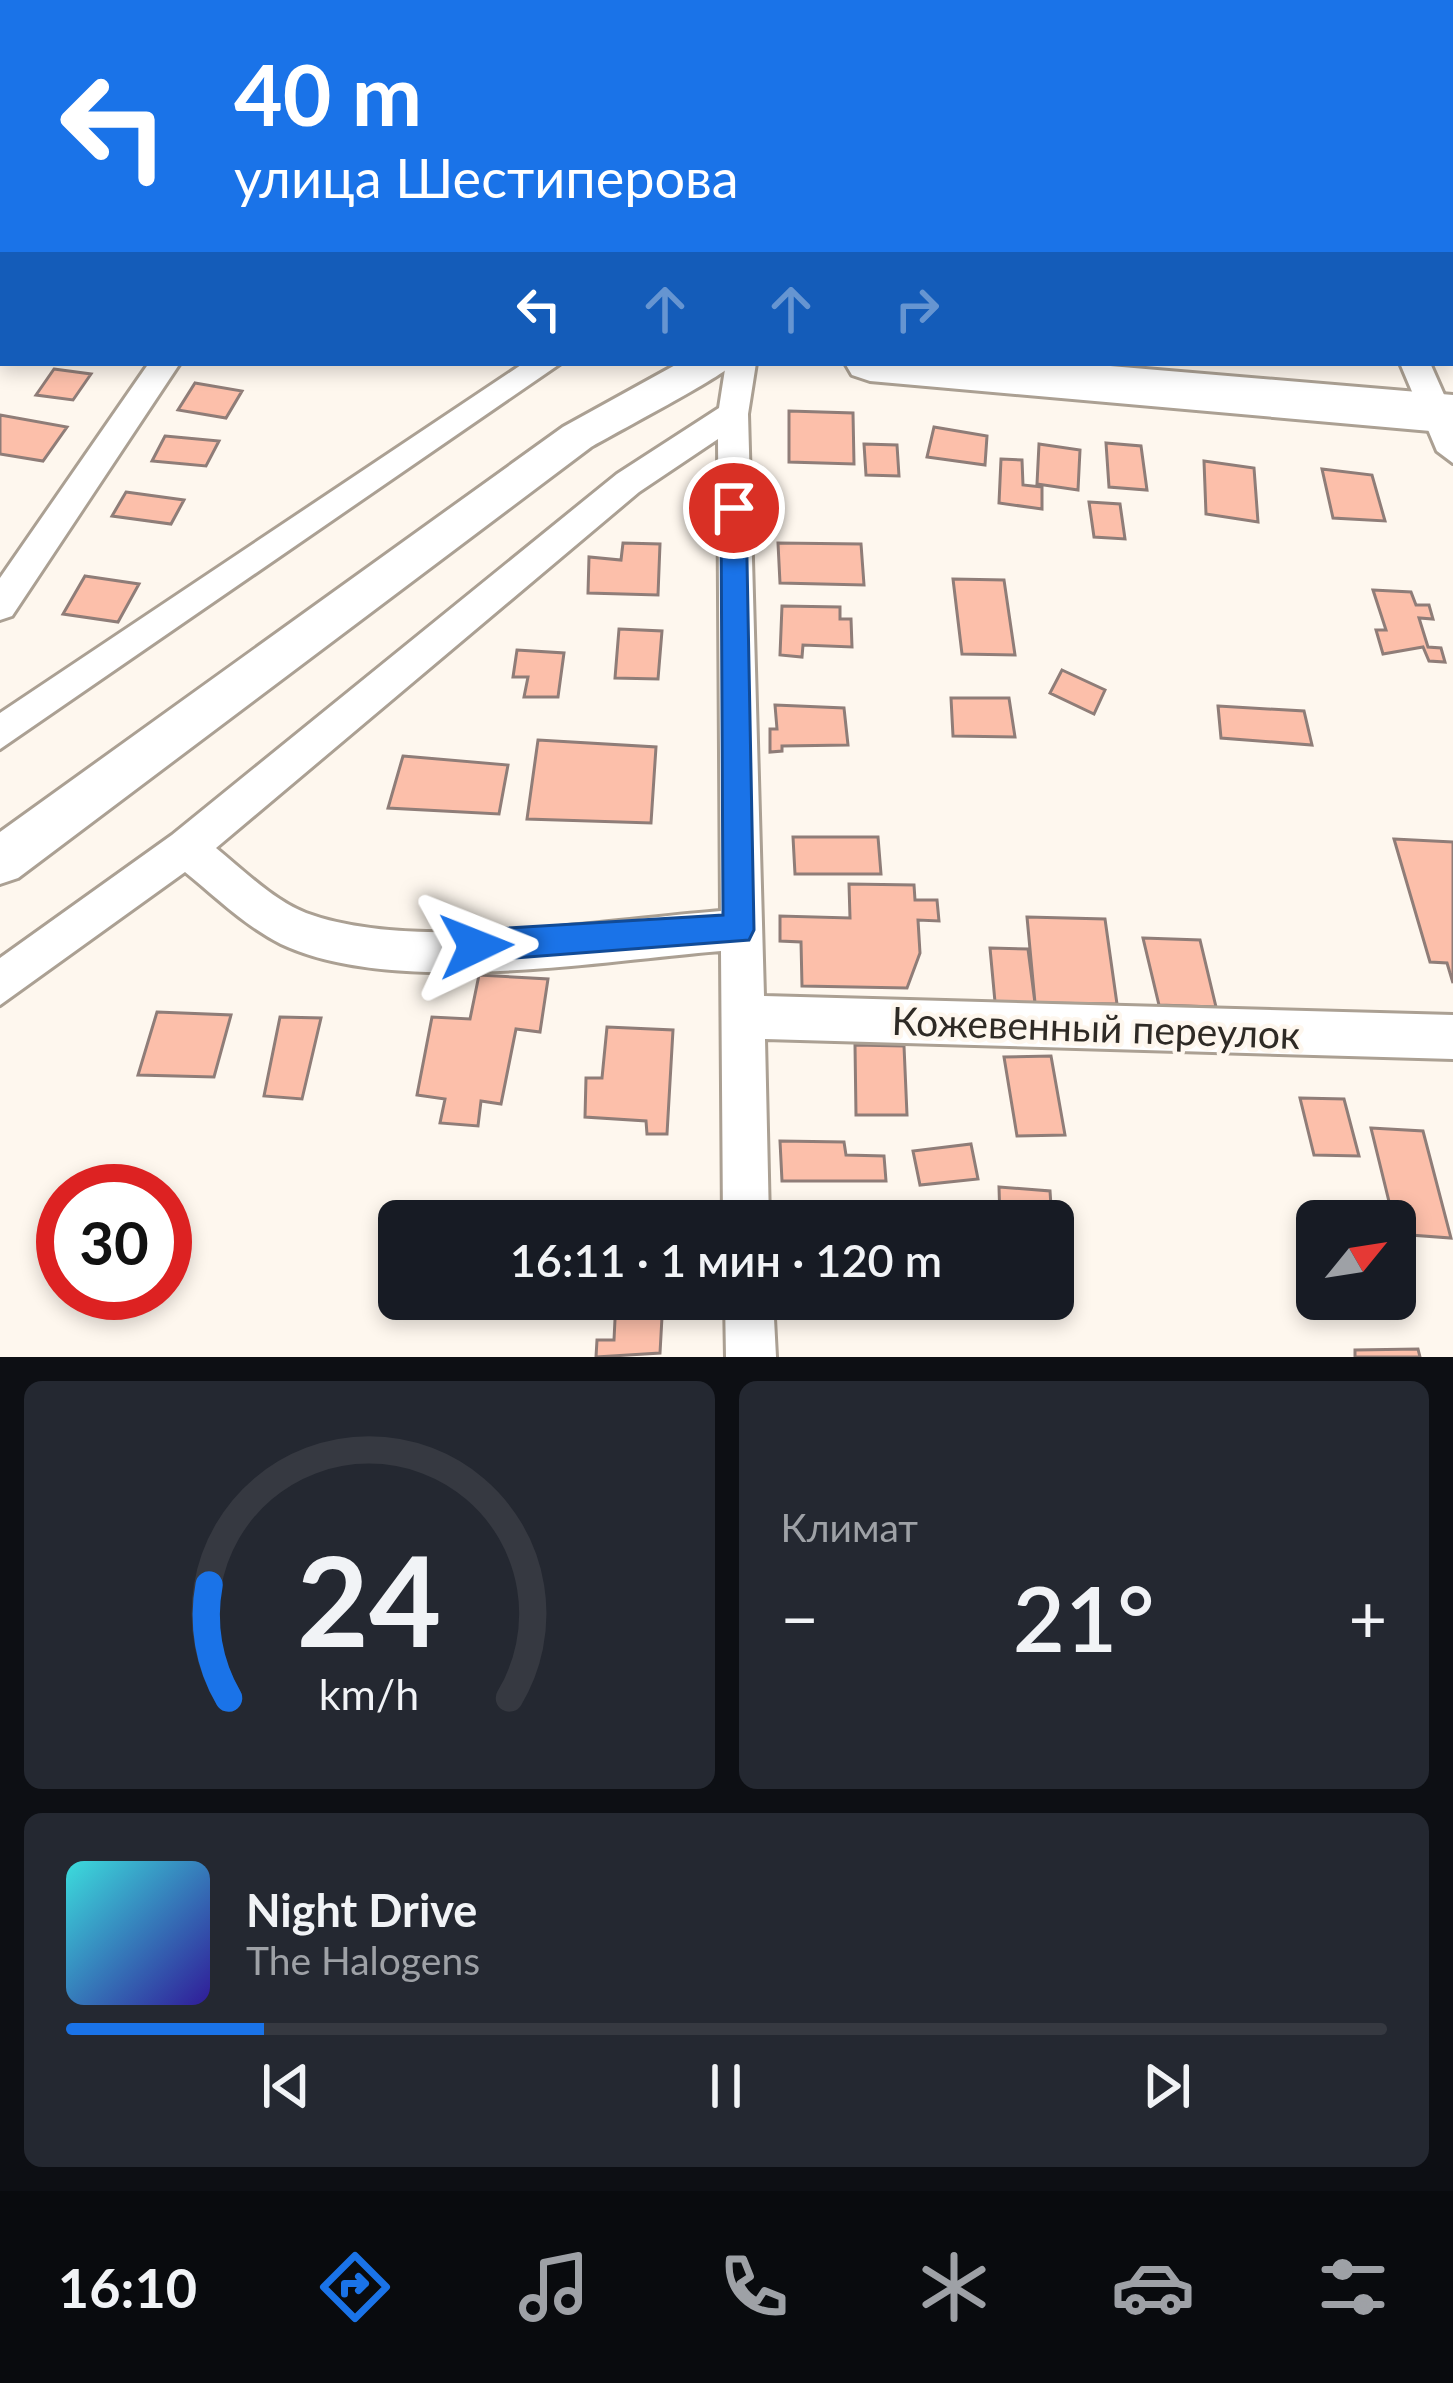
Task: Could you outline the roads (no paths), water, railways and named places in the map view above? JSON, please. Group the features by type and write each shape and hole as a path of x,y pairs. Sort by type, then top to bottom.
{"main road":[{"path":"898,366 1448,426"}],"street":[{"path":"0,606 163,366"},
{"path":"0,733 542,366"},
{"path":"0,861 577,436 670,382 708,366"},
{"path":"740,366 733,414 745,1200"},
{"path":"1417,366 1448,426"},
{"path":"0,984 186,848 628,483 733,414"},
{"path":"186,848 296,929 359,947 514,945 738,930"},
{"name":"Кожевенный переулок","path":"740,1017 1453,1037"},
{"path":"750,1320 751,1357"}]}
